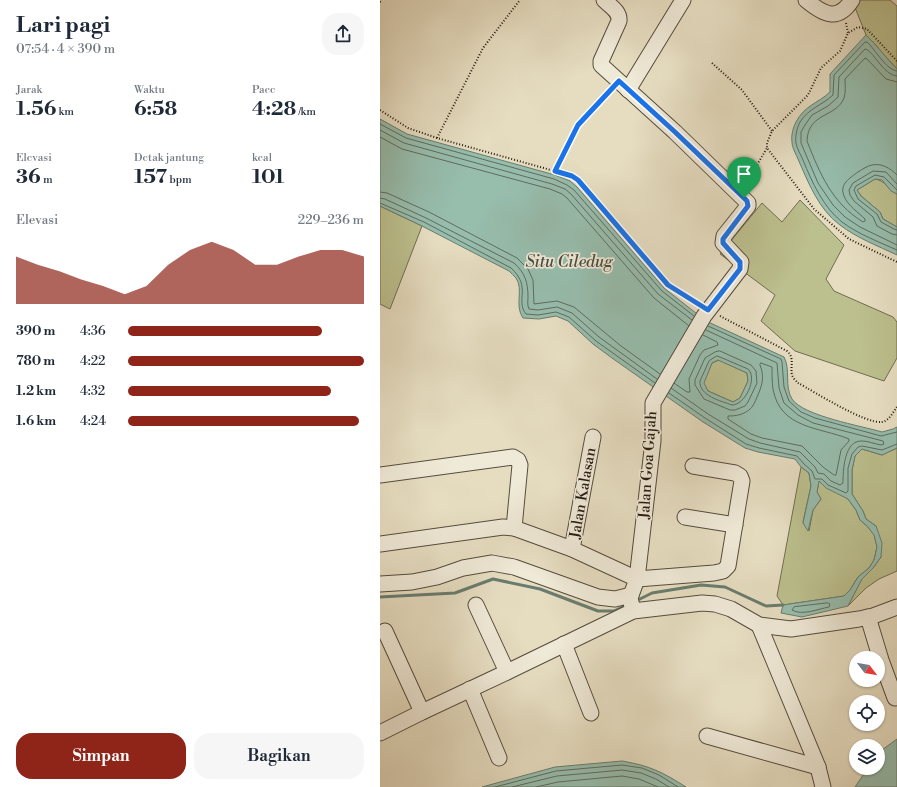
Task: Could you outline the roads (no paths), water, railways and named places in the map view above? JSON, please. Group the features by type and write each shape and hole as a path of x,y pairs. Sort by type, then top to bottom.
{"street":[{"path":"604,0 620,16 601,61 601,65 624,86 683,0"},
{"path":"806,0 829,14 836,14 843,12 852,0"},
{"name":"Jalan Goa Gajah","path":"624,86 744,198 747,201 748,206 723,239 723,243 740,262 740,269 706,313 653,403 653,441 638,579 631,603"},
{"name":"Jalan Kalasan","path":"572,550 593,437"},
{"path":"380,475 513,457 518,460 520,465 514,528"},
{"path":"380,544 503,527 514,528 572,550 638,579 723,571 728,566 736,525 742,481 740,476 735,473 693,466"},
{"path":"685,518 736,525"},
{"path":"380,584 412,582 437,577 463,568 492,563 514,567 598,597 631,603 715,604 731,609 759,625 791,630 868,617 897,607"},
{"path":"380,733 564,644 631,603"},
{"path":"476,605 507,672"},
{"path":"868,617 881,660 896,698"},
{"path":"759,625 818,767 823,787"},
{"path":"385,631 422,712"},
{"path":"564,644 591,713"},
{"path":"470,689 499,758"},
{"path":"707,736 818,767"}],"water":[{"path":"866,35 897,69 897,194 891,191 882,180 875,179 857,190 861,196 880,212 883,219 897,227 897,255 853,234 840,225 826,212 820,204 806,177 792,144 793,129 800,116 807,108 830,92 830,74"},
{"name":"Situ Ciledug","path":"380,119 407,134 555,175 570,181 577,187 664,288 706,321 784,357 787,367 788,389 792,399 798,405 834,420 882,432 897,427 897,448 882,455 862,449 855,456 852,470 852,494 863,511 866,519 876,526 882,543 881,557 862,579 848,606 802,617 781,613 783,605 844,596 850,590 858,577 869,568 874,560 877,547 874,535 860,520 856,510 848,499 826,488 819,481 817,492 821,499 813,510 808,531 803,523 811,486 809,473 801,467 795,459 745,448 703,422 612,358 593,344 568,321 556,316 539,319 523,318 519,308 518,283 516,278 509,271 380,206","holes":["718,360 747,373 748,381 740,398 733,402 708,391 704,383 712,363"]},
{"path":"897,739 897,787 855,787 863,775 885,775 885,748"},
{"path":"622,761 656,770 686,787 482,787 555,767"}],"waterway":[{"path":"380,597 455,593 493,579 540,589 598,611 614,611 627,605"},
{"path":"636,601 652,593 701,585 725,587 766,606 783,605"}]}
